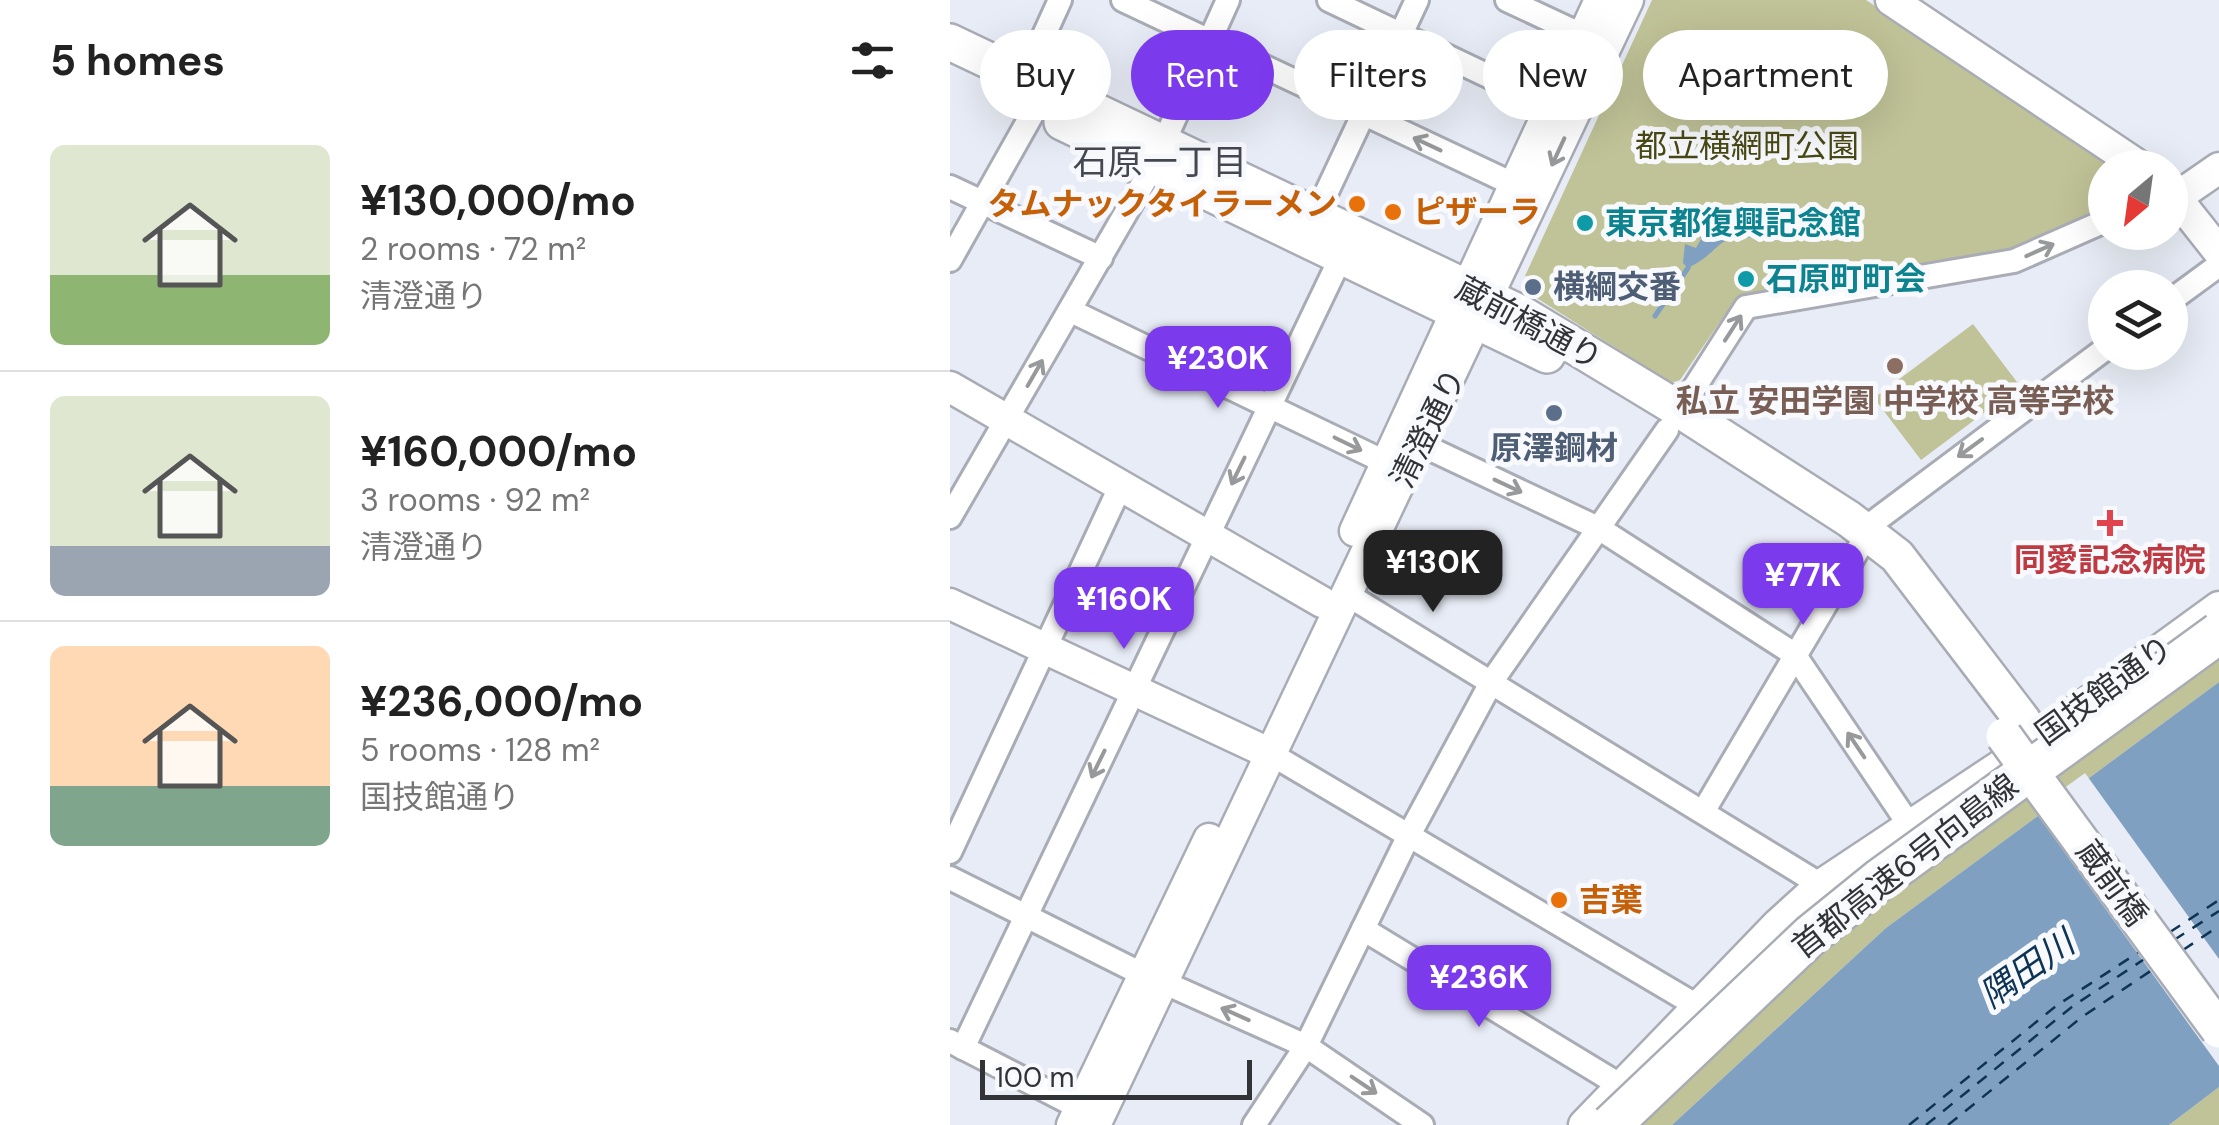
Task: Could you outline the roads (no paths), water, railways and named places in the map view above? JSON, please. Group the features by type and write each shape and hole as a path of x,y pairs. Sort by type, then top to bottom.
{"highway":[{"name":"首都高速6号向島線","path":"1611,1125 1811,935 1879,880 2219,633"},
{"name":"首都高速6号向島線","path":"1643,1125 1825,953 1893,897 2219,662"}],"main road":[{"name":"蔵前橋通り","path":"950,42 980,61"},
{"name":"蔵前橋通り","path":"950,68 980,77"},
{"name":"蔵前橋通り","path":"1086,120 1158,155 1340,257 1474,304"},
{"name":"蔵前橋通り","path":"1158,155 1316,217 1474,304 1551,357 1673,420 1863,540 2014,728"},
{"name":"蔵前橋","path":"2014,728 2219,990"},
{"name":"蔵前橋","path":"2014,728 2219,1030"}],"street":[{"path":"1050,30 1060,0"},
{"path":"1123,0 1188,30"},
{"path":"1214,30 1228,0"},
{"path":"1329,0 1393,30"},
{"path":"1404,30 1417,0"},
{"path":"1507,0 1571,30"},
{"name":"清澄通り","path":"1587,30 1600,0"},
{"name":"清澄通り","path":"1334,598 1387,463 1474,304 1628,0"},
{"path":"1891,0 2115,150"},
{"path":"950,260 984,203 1019,120"},
{"path":"950,518 1101,258 1174,120"},
{"path":"1316,217 1361,120"},
{"path":"1377,120 1516,186"},
{"name":"清澄通り","path":"1082,1119 1155,979 1334,598 1420,444 1516,186 1545,120"},
{"path":"2188,185 2219,168"},
{"path":"950,187 1101,258"},
{"path":"2188,214 2219,252"},
{"path":"1254,1125 1306,1046 1409,835 1492,681 1600,529 1746,308 2014,261 2088,229"},
{"path":"1082,1119 956,1044 1026,915 1340,257"},
{"path":"2188,288 2219,265"},
{"path":"1071,311 1387,463"},
{"path":"1703,812 1863,540 1887,510 2088,362"},
{"path":"950,387 1207,536 1492,681 1821,886"},
{"path":"1420,444 1600,529 1794,654 1910,826"},
{"path":"950,852 1121,484"},
{"path":"950,604 1262,749 1699,1007"},
{"name":"国技館通り","path":"1584,1125 1821,886 2219,607"},
{"path":"950,878 1155,979 1306,1046 1422,1125"},
{"path":"1363,929 1623,1087"}],"water":[{"path":"1735,204 1770,235 1767,239 1728,240 1688,268 1683,263 1685,244 1696,248 1701,239 1691,218"},
{"name":"隅田川","path":"2219,682 2219,1087 2169,1125 1672,1125 1886,928"}],"waterway":[{"path":"1770,235 1784,238 1805,231 1815,238"},
{"path":"1655,316 1688,268"}],"place":[{"name":"タムナックタイラーメン","path":"1357,204"},
{"name":"ピザーラ","path":"1393,212"},
{"name":"東京都復興記念館","path":"1585,223"},
{"name":"石原町町会","path":"1746,279"},
{"name":"横綱交番","path":"1533,287"},
{"name":"私立 安田学園 中学校 高等学校","path":"1895,366"},
{"name":"原澤鋼材","path":"1554,413"},
{"name":"同愛記念病院","path":"2110,523"},
{"name":"吉葉","path":"1559,900"}],"district":[{"name":"石原一丁目","path":"1160,162"}],"park label":[{"name":"都立横網町公園","path":"1747,146"}]}
